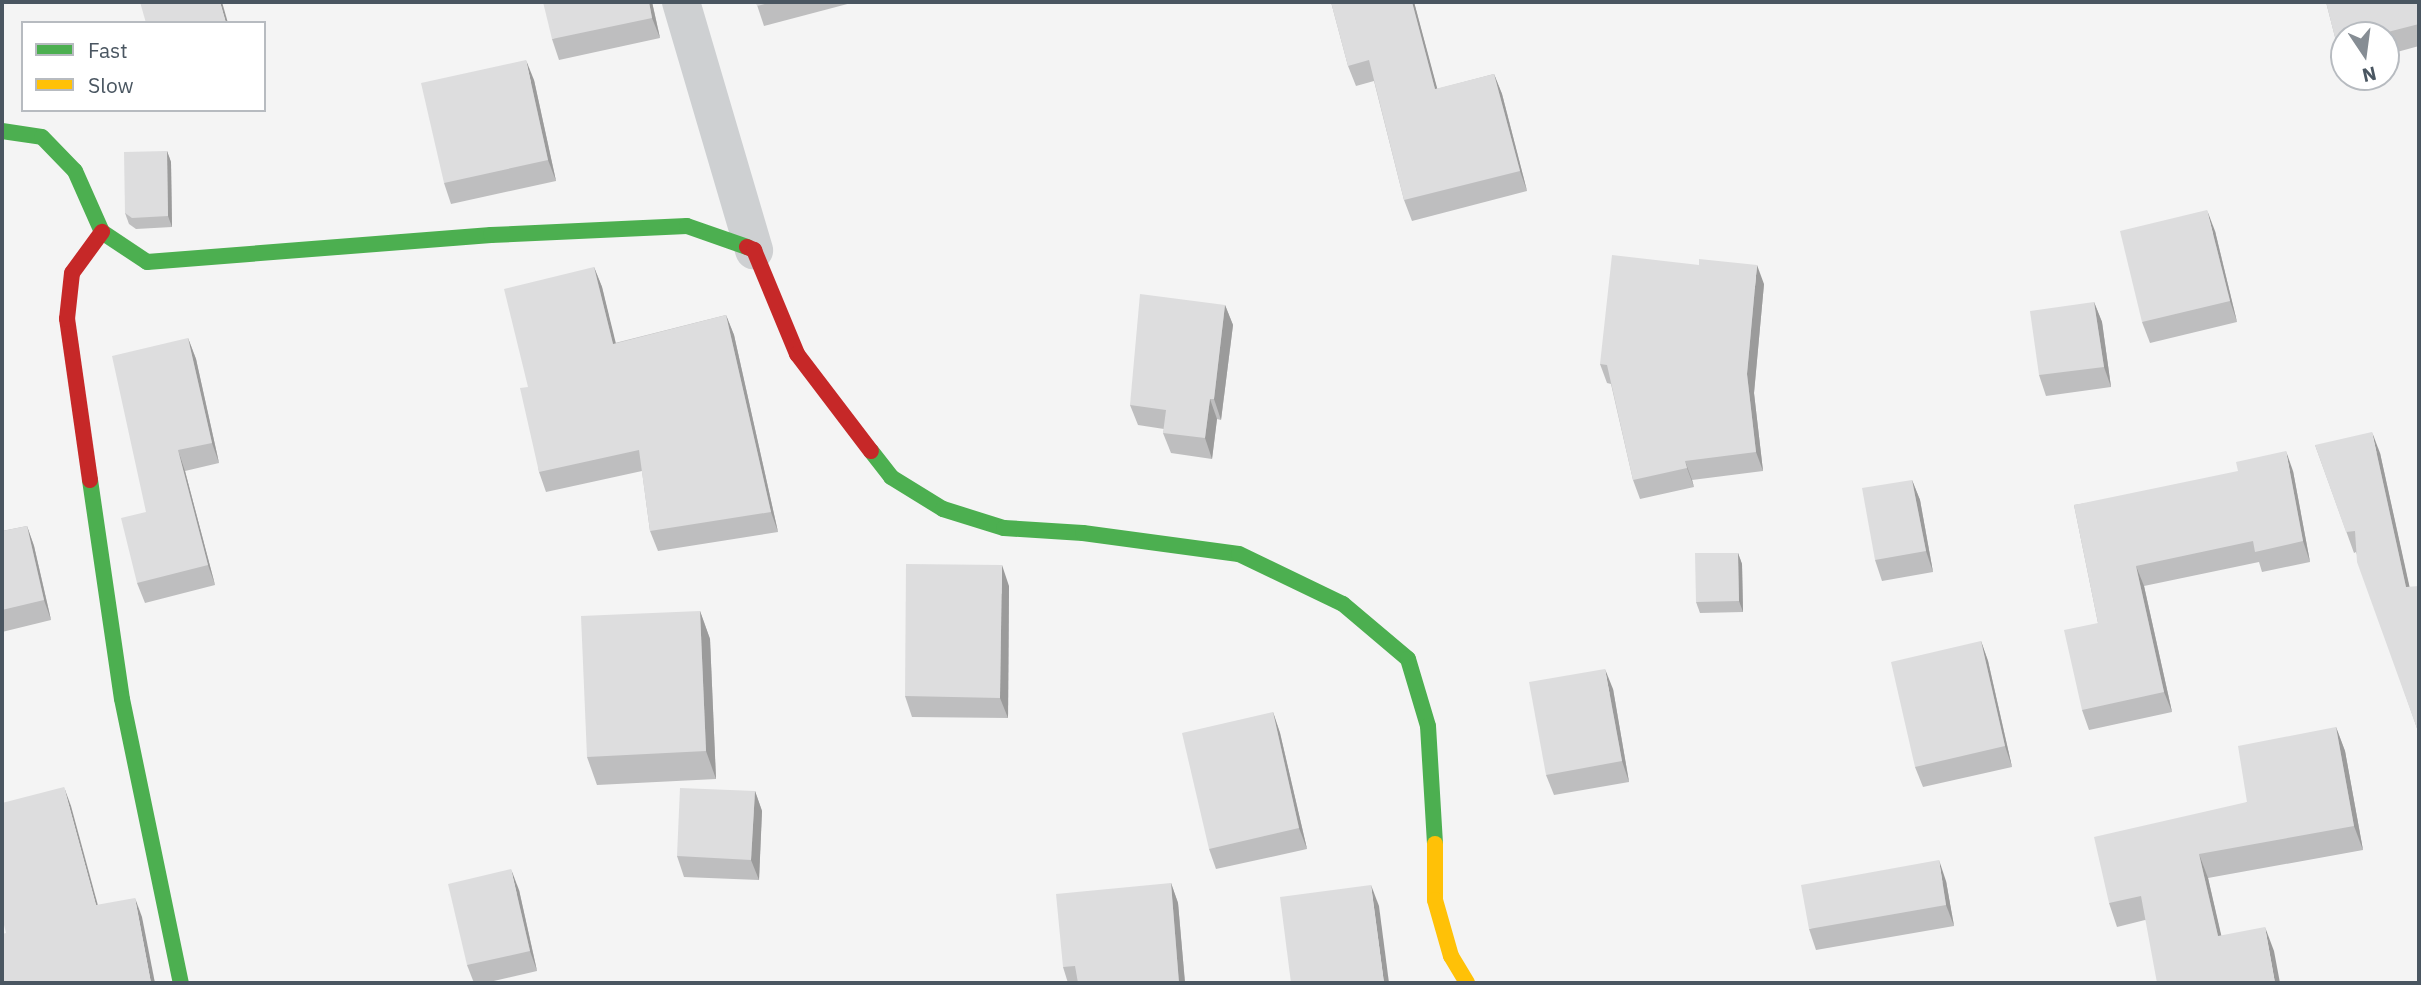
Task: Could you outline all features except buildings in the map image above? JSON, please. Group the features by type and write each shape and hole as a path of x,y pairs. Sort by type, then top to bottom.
{"street":[{"path":"681,2 754,250 797,354 891,477 943,509 1004,528 1083,533 1239,554 1343,604 1408,659 1430,738 1435,787 1435,900 1451,956 1467,983"},
{"path":"2,131 42,137 75,171 102,232 147,262 491,235 687,226 754,250"},
{"path":"102,232 72,273 67,320 122,699 181,983"}],"traffic: fast":[{"path":"2,131 42,137 75,171 102,232 147,262 491,235 687,226 747,247"},
{"path":"871,451 891,477 943,509 1004,528 1083,533 1239,554 1343,604 1408,659 1428,726 1435,844"},
{"path":"90,480 122,699 181,983"}],"traffic: slow":[{"path":"1435,844 1435,900 1451,956 1467,983"}],"traffic: jam":[{"path":"90,480 67,319 72,273 102,232"},
{"path":"747,247 754,250 797,354 871,451"}]}
